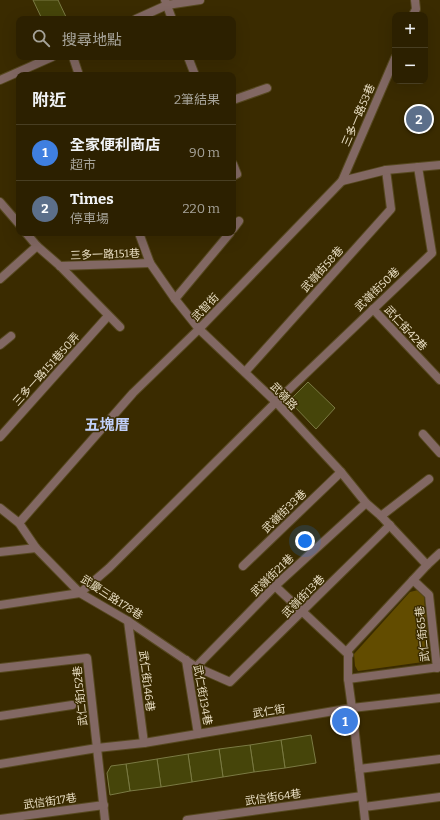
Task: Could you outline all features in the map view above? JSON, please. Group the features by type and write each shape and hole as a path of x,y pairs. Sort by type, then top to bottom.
{"street":[{"path":"142,16 166,3 200,0"},
{"path":"414,12 416,9 415,0"},
{"path":"166,3 171,16"},
{"path":"18,72 45,60"},
{"path":"74,60 78,72"},
{"path":"189,60 194,72"},
{"name":"三多一路53巷","path":"342,181 392,65"},
{"path":"0,80 16,73"},
{"path":"236,99 267,88"},
{"path":"342,181 386,170 440,165"},
{"name":"武嶺街50巷","path":"80,593 109,568 276,402 432,253 418,166"},
{"name":"武嶺街58巷","path":"245,372 391,209 386,170"},
{"name":"武智街","path":"19,523 133,393 199,329 342,181"},
{"path":"0,202 16,221"},
{"path":"236,225 239,221"},
{"name":"三多一路151巷","path":"29,236 108,316 120,326"},
{"name":"武嶺路","path":"140,236 150,263 199,329 276,402 341,472 366,503 390,525 427,565"},
{"path":"176,299 228,236"},
{"path":"0,279 38,246"},
{"name":"三多一路151巷","path":"60,266 150,263"},
{"name":"武仁街42巷","path":"373,309 440,380"},
{"name":"三多一路151巷50弄","path":"0,437 108,316"},
{"path":"0,345 11,336"},
{"path":"423,434 440,452"},
{"name":"武嶺街33巷","path":"243,566 341,472"},
{"path":"381,516 429,479"},
{"name":"武嶺街21巷","path":"196,667 275,586 366,503"},
{"name":"武慶三路178巷","path":"0,508 19,523 36,548 80,593 128,621 196,667 230,682"},
{"name":"武嶺街13巷","path":"230,682 390,525"},
{"path":"0,552 36,548"},
{"path":"365,820 348,679 348,650 440,553"},
{"name":"武仁街65巷","path":"413,580 429,595 438,668"},
{"path":"275,586 349,655"},
{"path":"0,605 80,593"},
{"name":"武仁街146巷","path":"128,621 144,743"},
{"name":"武仁街152巷","path":"0,668 87,658 97,748"},
{"name":"武仁街134巷","path":"186,660 198,734"},
{"path":"348,679 438,668"},
{"name":"武仁街","path":"0,764 97,748 144,743 352,708 440,698"},
{"path":"0,716 72,705"},
{"path":"97,748 105,820"},
{"path":"359,769 440,759"},
{"name":"武信街64巷","path":"187,820 362,796"},
{"path":"364,807 440,798"},
{"name":"武信街17巷","path":"0,819 104,805"}],"shaded area":[{"path":"418,590 424,597 429,657 423,662 358,671 355,666 354,654 410,592"}],"building":[{"path":"33,0 58,0 66,16 41,16"},
{"path":"308,382 335,408 316,429 293,405 293,397"},
{"path":"311,735 316,763 285,768 281,740"},
{"path":"281,740 285,768 254,772 250,745"},
{"path":"250,745 254,772 223,777 219,749"},
{"path":"219,749 223,777 192,782 188,754"},
{"path":"188,754 192,782 161,787 157,759"},
{"path":"157,759 161,787 130,791 126,764"},
{"path":"126,764 130,791 110,795 107,773 111,766"}],"place":[{"name":"Times","path":"419,119"},
{"name":"全家便利商店","path":"345,721"}],"district":[{"name":"五塊厝","path":"107,425"}]}
